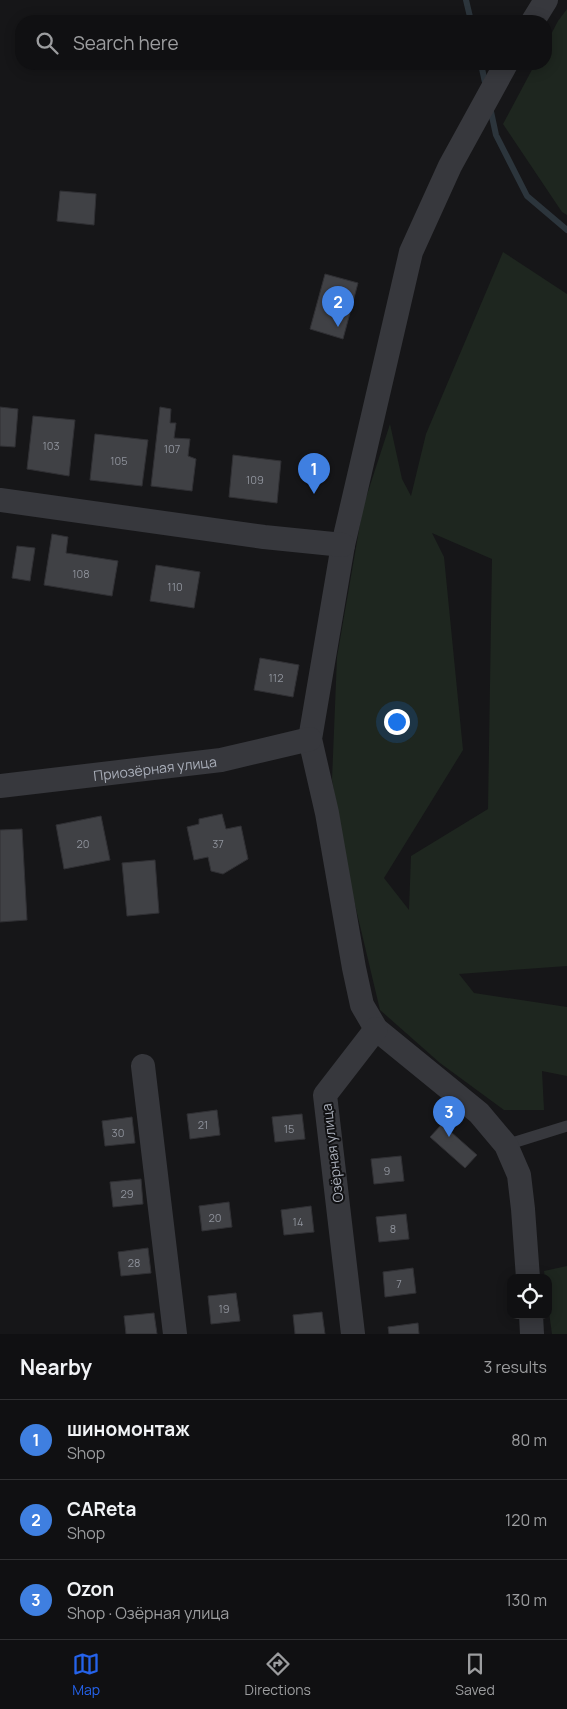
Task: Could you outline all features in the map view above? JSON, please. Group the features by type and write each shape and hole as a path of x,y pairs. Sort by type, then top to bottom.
{"street":[{"path":"536,15 546,0"},
{"path":"503,70 450,166 411,252 343,545 310,739 327,813 362,1005 376,1028 480,1113 506,1145 519,1175 528,1274"},
{"path":"0,500 264,537 343,545"},
{"name":"Приозёрная улица","path":"0,786 221,760 310,739"},
{"name":"Озёрная улица","path":"353,1334 325,1095 376,1028"},
{"path":"143,1066 175,1334"},
{"path":"531,1319 532,1334"}],"lane":[{"path":"506,1145 567,1126"}],"shaded area":[{"path":"567,9 567,215 562,212 503,124 532,70 552,70 552,32"},
{"path":"503,252 567,294 567,966 459,974 474,993 567,1007 567,1076 542,1071 544,1110 504,1110 440,1063 380,1010 352,892 332,780 337,657 363,507 390,424 402,479 411,496 426,434","holes":["432,533 492,559 488,809 411,856 409,910 384,878 463,750 444,557"]},
{"path":"567,1266 567,1334 552,1334 550,1319 552,1319 552,1274 544,1274 544,1271"}],"building":[{"path":"60,191 96,194 94,225 57,221"},
{"path":"325,274 358,283 343,339 310,329"},
{"path":"0,407 18,409 15,447 0,446"},
{"path":"160,407 171,409 170,423 176,423 174,438 190,439 188,456 196,459 192,491 151,486"},
{"path":"33,416 75,420 69,476 27,469"},
{"path":"95,434 148,440 142,486 90,480"},
{"path":"233,455 281,461 277,503 229,497"},
{"path":"52,534 68,537 66,553 118,561 112,596 44,585"},
{"path":"17,546 35,548 30,581 12,578"},
{"path":"156,565 200,572 194,608 150,601"},
{"path":"260,658 299,665 293,697 254,690"},
{"path":"222,814 226,829 241,826 248,859 223,874 211,871 208,857 194,860 187,827 199,824 199,819"},
{"path":"101,816 110,860 64,869 56,825"},
{"path":"22,829 27,920 0,922 0,830"},
{"path":"155,860 159,913 127,916 122,863"},
{"path":"217,1110 220,1135 190,1139 187,1114"},
{"path":"302,1114 305,1139 275,1142 272,1117"},
{"path":"132,1117 135,1143 105,1146 102,1121"},
{"path":"442,1124 477,1155 465,1168 430,1137"},
{"path":"401,1156 404,1181 374,1184 371,1159"},
{"path":"141,1179 143,1204 113,1207 110,1182"},
{"path":"229,1202 232,1227 202,1231 199,1206"},
{"path":"311,1206 314,1232 284,1235 281,1210"},
{"path":"406,1214 409,1239 379,1242 376,1217"},
{"path":"148,1248 151,1273 121,1276 118,1252"},
{"path":"413,1268 416,1293 385,1297 383,1272"},
{"path":"236,1293 240,1321 211,1324 208,1296"},
{"path":"322,1312 325,1334 295,1334 293,1315"},
{"path":"154,1313 157,1334 126,1334 124,1316"},
{"path":"418,1323 419,1334 389,1334 388,1327"}],"waterway":[{"path":"466,0 470,15"},
{"path":"482,70 486,87"},
{"path":"490,107 496,135 527,196 567,230"}],"place":[{"name":"CAReta","path":"338,327"},
{"name":"шиномонтаж","path":"314,494"},
{"name":"Ozon","path":"449,1137"}]}
